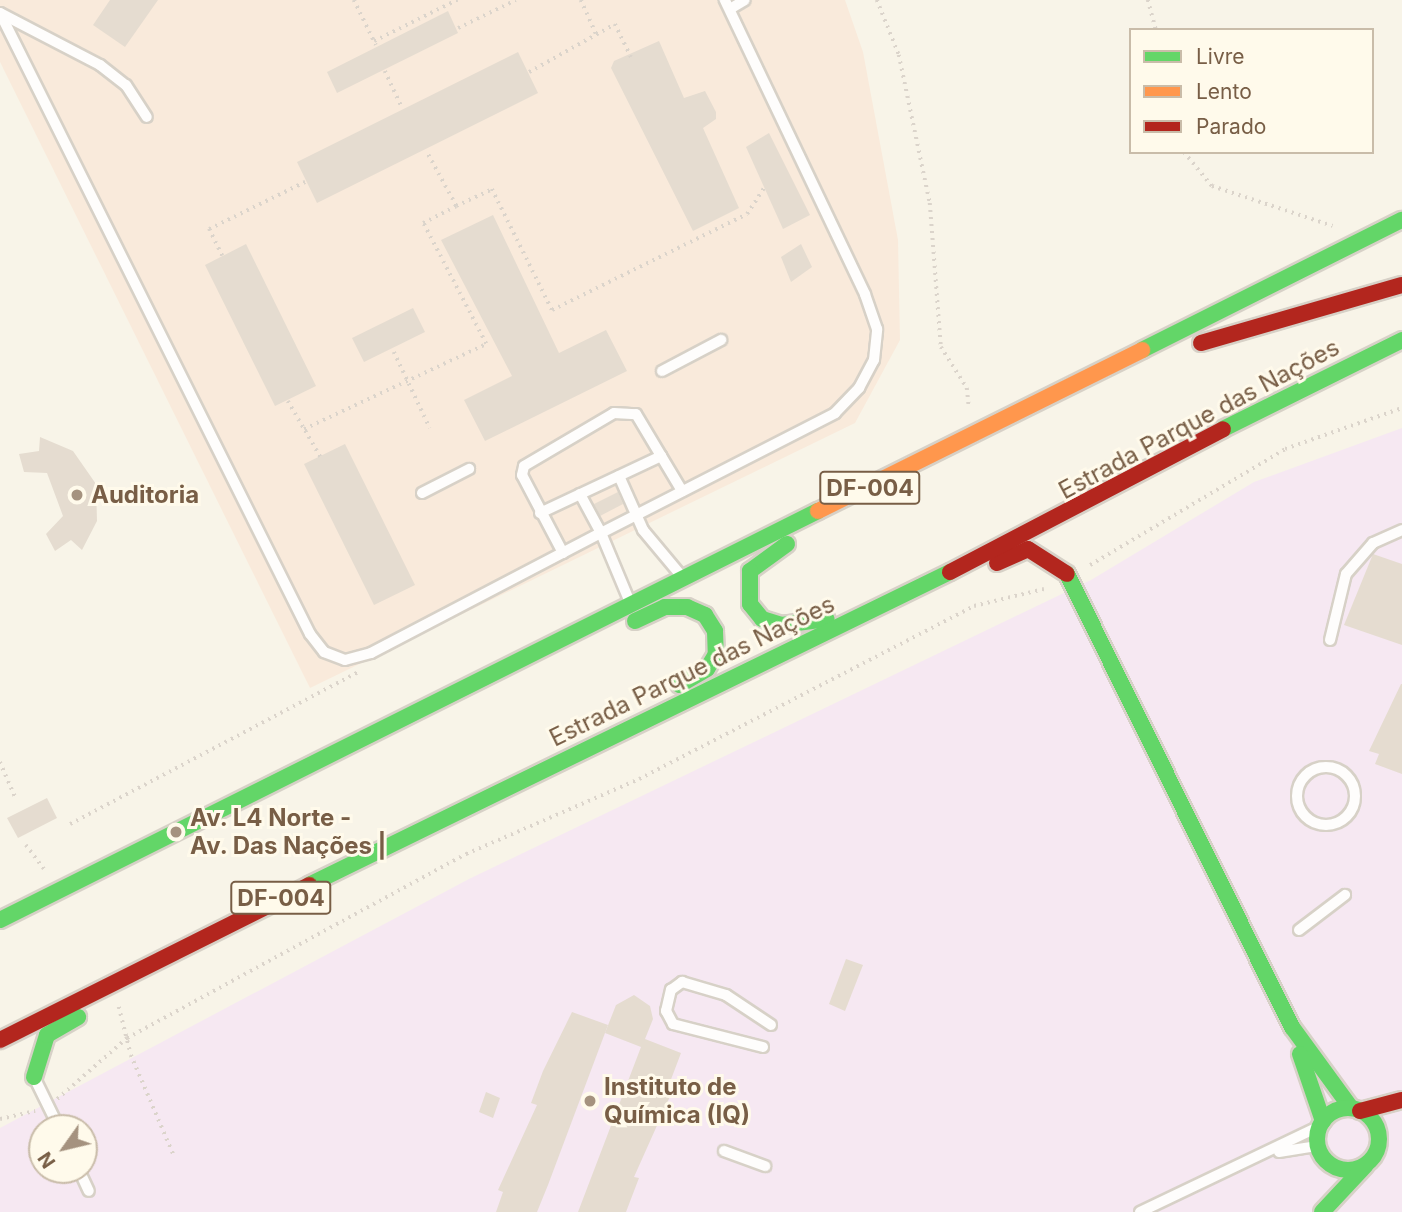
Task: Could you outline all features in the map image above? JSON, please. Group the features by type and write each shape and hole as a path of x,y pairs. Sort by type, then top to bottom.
{"main road":[{"name":"DF-004","path":"0,920 630,604 908,469 1402,220"},
{"path":"1052,396 1251,326 1402,285"},
{"name":"Estrada Parque das Nações","path":"0,1040 563,758 1055,520 1232,425 1402,340"},
{"path":"1074,527 1198,462 1221,444 1232,425"},
{"path":"908,469 881,496 779,548 750,571 750,604 762,620 782,625 845,621 873,623 1028,550 1067,577"},
{"path":"1064,546 1067,577 1292,1027 1321,1124 1320,1212"},
{"path":"499,671 552,659 665,607 687,607 705,615 715,631 716,654 707,669 616,718 563,758"},
{"path":"29,1071 47,1035 117,997 174,951"},
{"path":"1292,1027 1356,1110 1377,1127 1378,1149"},
{"path":"1321,1124 1356,1110 1402,1100"},
{"path":"1320,1212 1366,1166 1399,1124"},
{"path":"1320,1152 1335,1168 1366,1166"}],"lane":[{"path":"0,13 304,622 324,652 345,660 371,653 636,513 835,414 859,388 874,360 877,329 865,294 728,4 745,0"},
{"path":"0,13 100,65 125,85 147,117"},
{"path":"662,371 721,340"},
{"path":"563,553 522,475 524,466 614,413 636,414 682,491"},
{"path":"540,513 662,456"},
{"path":"422,493 469,469"},
{"path":"618,476 658,553 685,577"},
{"path":"580,494 601,533 630,604"},
{"path":"1330,640 1346,574 1373,543 1402,530"},
{"path":"1317,768 1337,769 1351,782 1352,810 1329,826 1310,821 1296,798 1302,779 1317,768"},
{"path":"1299,930 1345,895"},
{"path":"763,1047 673,1024 666,1011 671,989 682,982 726,995 771,1025"},
{"path":"29,1071 52,1114"},
{"path":"1140,1212 1271,1153 1321,1124"},
{"path":"724,1151 765,1166"},
{"path":"1271,1153 1320,1152"},
{"path":"86,1184 89,1191"}],"path":[{"path":"354,0 375,43 457,0"},
{"path":"458,27 516,0"},
{"path":"581,0 596,34"},
{"path":"877,0 912,107 930,203 941,347 967,388 972,435"},
{"path":"1148,0 1155,28"},
{"path":"529,72 615,24 631,57"},
{"path":"385,71 401,106"},
{"path":"427,153 456,206"},
{"path":"1186,154 1212,186 1342,229"},
{"path":"222,256 209,229 305,182"},
{"path":"304,429 486,344 423,223 492,189 552,310 747,214 764,188"},
{"path":"394,352 430,428"},
{"path":"288,401 320,457"},
{"path":"55,1101 127,1038 466,854 639,779 926,629 995,600 1067,577 1285,449 1402,408"},
{"path":"70,824 362,670"},
{"path":"0,762 16,799"},
{"path":"117,997 127,1038 174,1156"},
{"path":"0,1119 39,1110"}],"shaded area":[{"path":"0,0 845,0 863,52 898,240 900,340 855,423 310,688 0,62"},
{"path":"1402,428 1402,1212 0,1212 0,1128 469,879 1091,580 1254,482"}],"building":[{"path":"110,0 158,0 125,47 93,25"},
{"path":"448,11 458,33 337,93 327,72"},
{"path":"659,41 684,98 705,91 716,112 716,119 703,128 739,208 693,231 611,68 614,61"},
{"path":"518,52 538,93 317,203 297,162"},
{"path":"769,133 810,215 783,229 746,147"},
{"path":"493,215 559,353 606,330 627,371 485,441 464,400 512,376 441,240"},
{"path":"246,244 316,386 275,406 205,265"},
{"path":"801,244 812,267 791,282 781,257"},
{"path":"413,308 425,332 364,362 352,338"},
{"name":"Auditoria","path":"40,437 73,451 96,484 97,521 82,550 71,540 55,551 46,534 63,516 47,473 24,472 19,454 39,451"},
{"path":"345,444 415,585 374,605 304,464"},
{"path":"618,492 623,504 600,516 594,504"},
{"path":"1373,554 1402,564 1402,645 1344,625"},
{"path":"1401,684 1402,774 1375,764 1379,754 1369,751"},
{"path":"47,798 57,818 18,838 7,818"},
{"path":"846,959 863,965 845,1011 829,1004"},
{"path":"634,995 650,1006 653,1019 645,1039 681,1053 667,1090 672,1092 634,1177 639,1178 626,1212 578,1212 641,1047 605,1033 616,1005"},
{"name":"Instituto de Química (IQ)","path":"572,1012 608,1025 548,1185 537,1212 496,1212 503,1192 498,1190 537,1105 531,1103 543,1071"},
{"path":"486,1092 500,1098 493,1118 479,1112"}],"traffic: fast":[{"path":"1142,350 1402,220"},
{"path":"1223,429 1402,340"},
{"path":"0,920 818,511"},
{"path":"787,544 750,571 750,604 762,619 782,625 827,619"},
{"path":"309,885 950,572"},
{"path":"1067,574 1292,1027 1351,1108"},
{"path":"635,621 665,607 687,607 705,615 715,631 716,654 707,669 679,685"},
{"path":"34,1077 47,1035 78,1017"},
{"path":"1300,1054 1323,1121"},
{"path":"1348,1108 1370,1117 1379,1139 1370,1161 1348,1170 1326,1161 1317,1139 1326,1117 1348,1108"},
{"path":"1322,1212 1366,1165"}],"traffic: slow":[{"path":"818,511 1142,350"}],"traffic: jam":[{"path":"1201,343 1402,285"},
{"path":"950,572 1223,429"},
{"path":"997,563 1028,549 1067,574"},
{"path":"0,1040 309,885"},
{"path":"1360,1111 1402,1100"}],"place":[{"name":"Auditoria","path":"77,495"},
{"name":"Av. L4 Norte - Av. Das Nações |","path":"176,832"},
{"name":"Instituto de Química (IQ)","path":"590,1101"}]}
